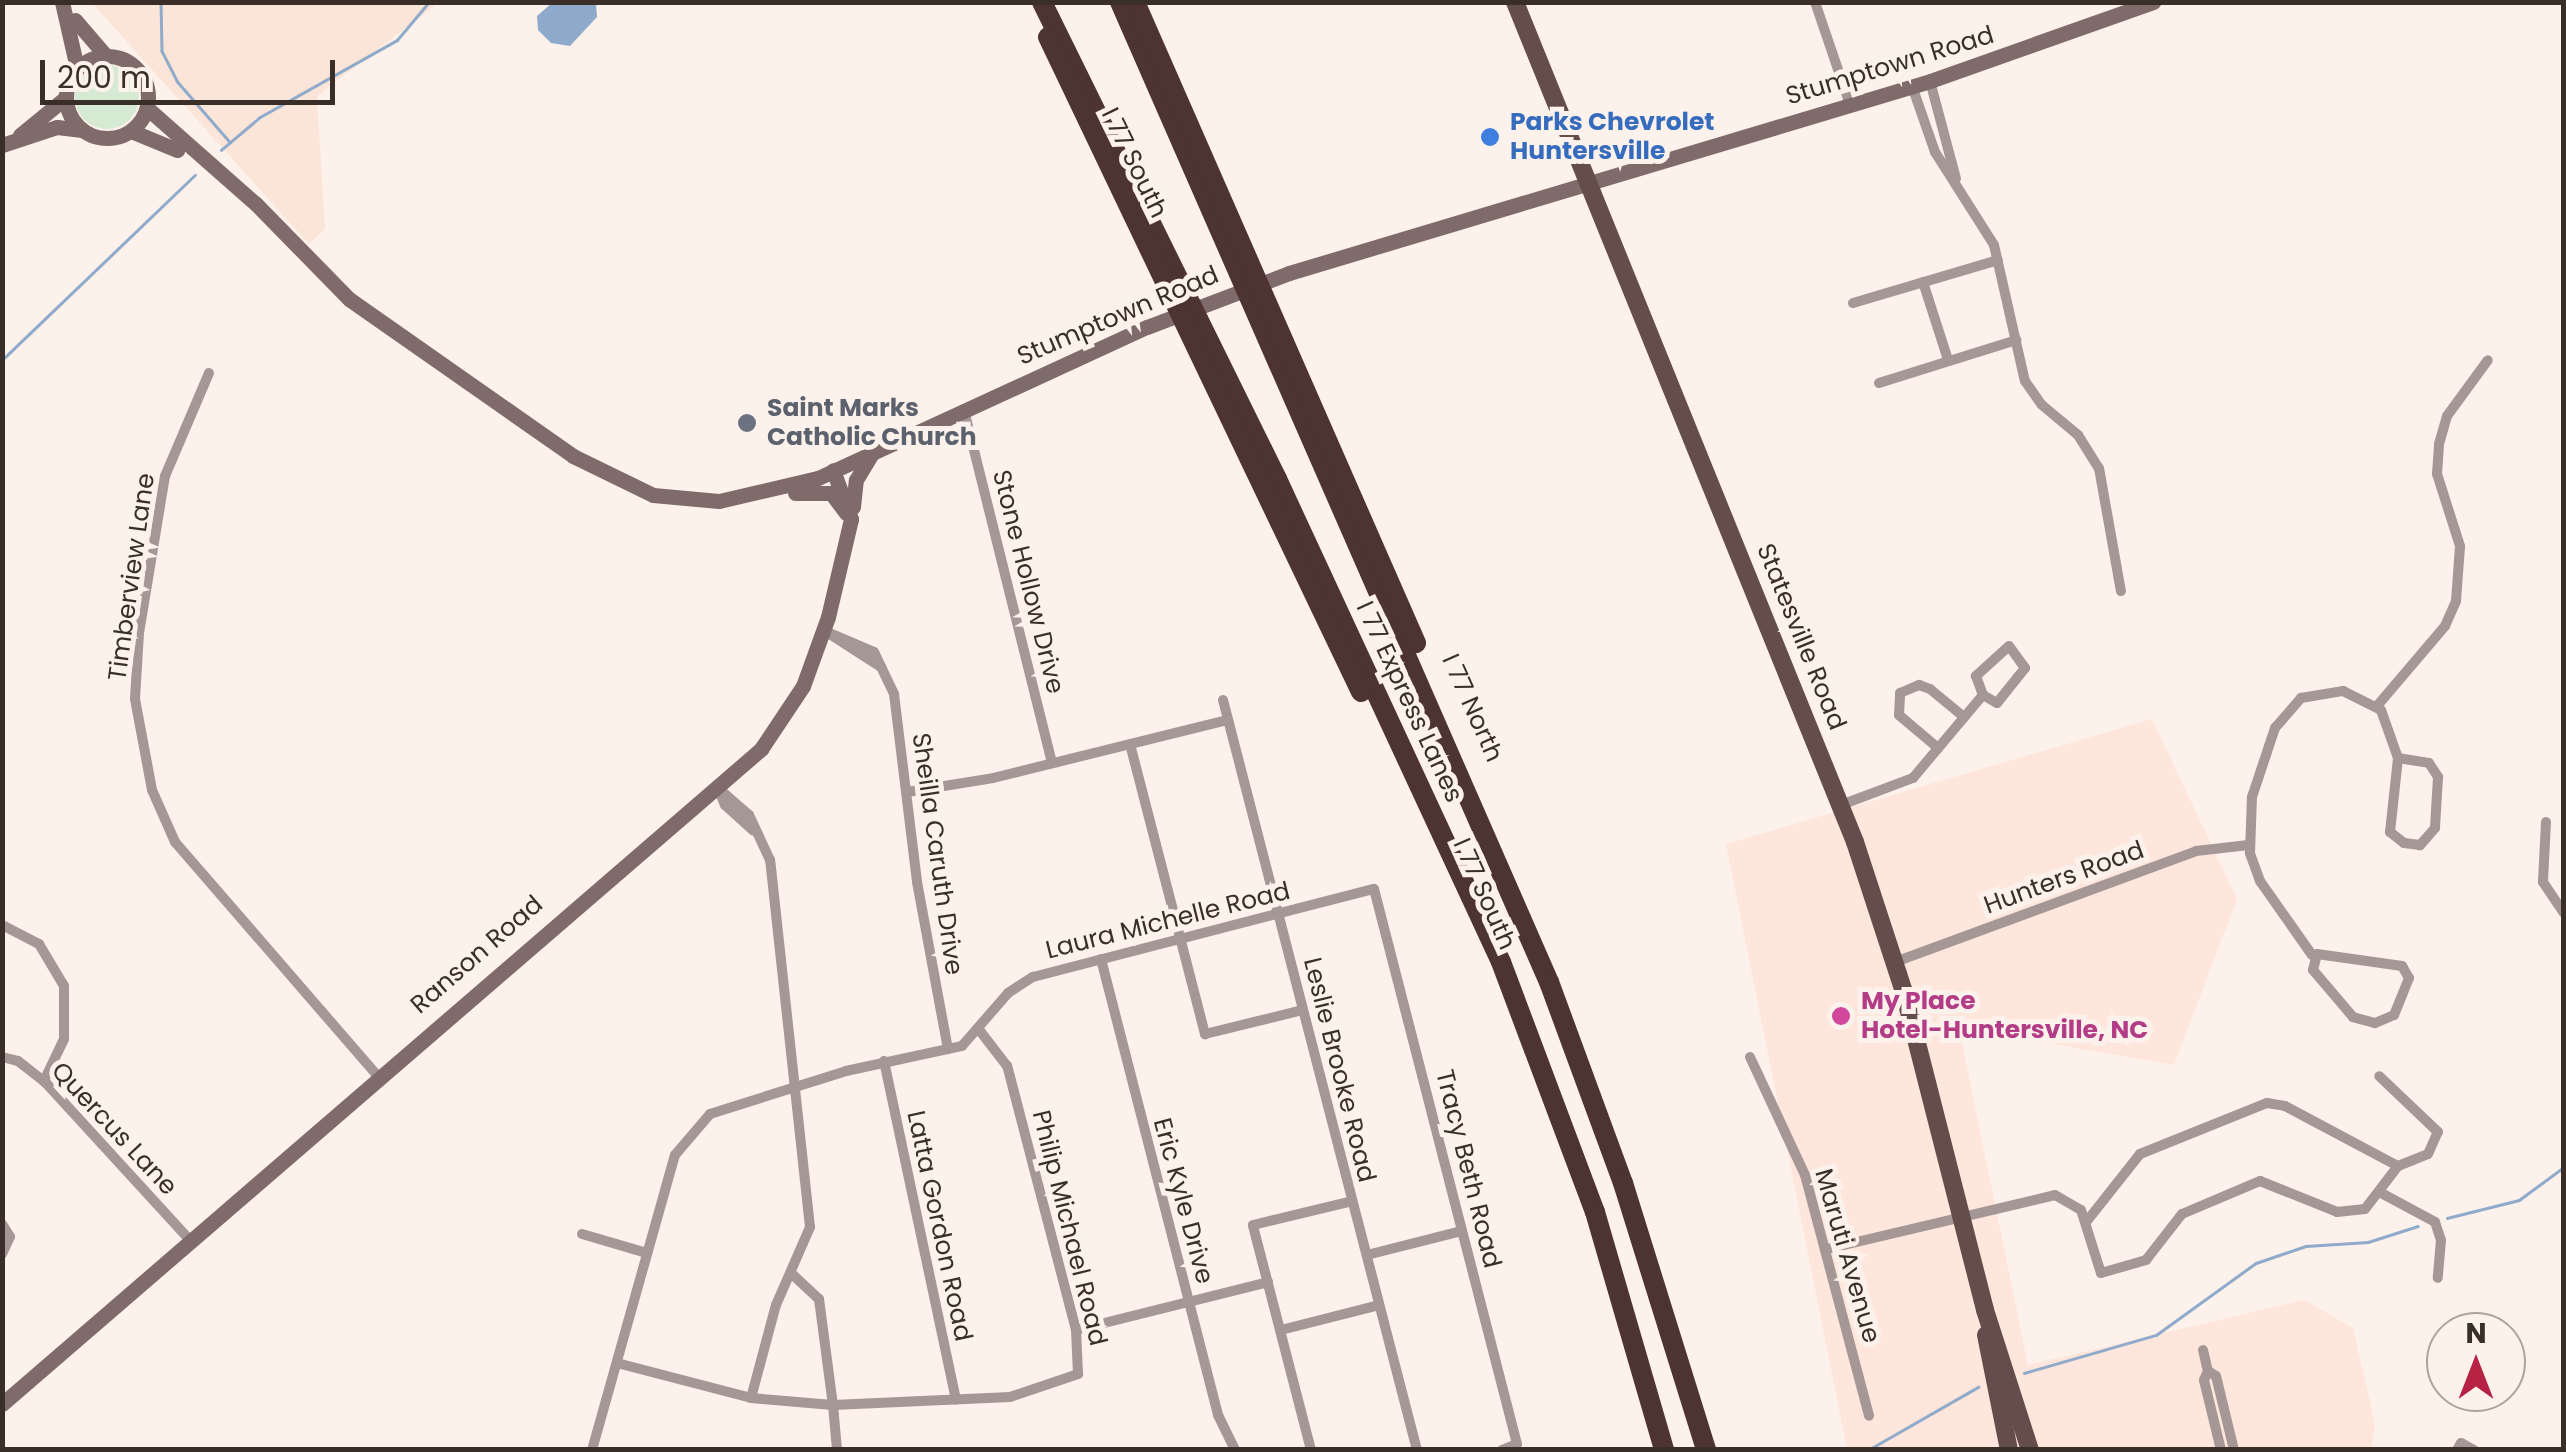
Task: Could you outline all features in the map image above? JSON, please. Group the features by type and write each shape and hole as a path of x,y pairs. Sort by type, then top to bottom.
{"highway":[{"name":"I 77 South","path":"1038,2 1489,967 1583,1216 1651,1450"},
{"name":"I 77 Express Lanes","path":"1038,2 1277,478 1501,962 1595,1212 1664,1450"},
{"name":"I 77 Express Lanes","path":"1120,2 1549,982 1624,1183 1706,1450"},
{"name":"I 77 North","path":"1135,2 1560,978 1647,1213 1719,1450"}],"main road":[{"name":"Statesville Road","path":"1515,2 1841,805 1895,962 1986,1310 2030,1450"},
{"name":"Statesville Road","path":"1986,1310 2009,1450"}],"street":[{"path":"1815,2 1850,105"},
{"name":"Stumptown Road","path":"147,108 196,158 256,204 364,310 590,467 636,490 684,500 777,491 881,449 1148,327 1290,274 1588,181 1930,81 2153,2"},
{"path":"8,142 57,128 102,138 131,131 147,108 140,72 106,56 64,6"},
{"path":"8,142 66,98 77,68 64,6"},
{"path":"77,68 106,56"},
{"path":"1930,81 1956,180"},
{"path":"1912,86 1935,152 1956,180 1998,260 2016,340 2035,398 2078,434 2099,468 2121,591"},
{"path":"66,98 83,131"},
{"name":"Stumptown Road","path":"131,131 196,158"},
{"path":"1853,303 1998,260"},
{"path":"1924,282 1948,360"},
{"path":"1879,382 2016,340"},
{"path":"2377,706 2445,626 2456,601 2460,546 2437,474 2439,444 2448,416 2488,360"},
{"name":"Timberview Lane","path":"209,373 166,476 139,633 138,724 152,790 175,842 377,1075"},
{"name":"Stone Hollow Drive","path":"964,410 1052,763"},
{"path":"850,526 860,470 881,449"},
{"name":"Ranson Road","path":"2,1404 377,1075 718,788 780,725 824,632 850,526 848,502 833,470"},
{"path":"777,491 831,492 850,526"},
{"name":"Sheilla Caruth Drive","path":"824,632 882,668 894,694 948,1049"},
{"path":"2009,646 2025,668 1998,702 1983,695 1976,676 2009,646"},
{"path":"1938,748 1899,715 1900,694 1918,685 1930,689 1964,717"},
{"path":"2312,955 2402,966 2410,978 2394,1014 2375,1023 2353,1017 2324,987 2312,955 2260,881 2249,844 2252,797 2275,728 2289,707 2334,690 2377,706 2398,758 2390,832 2404,843 2428,842 2435,828 2437,771 2429,763 2398,758"},
{"path":"1841,805 1913,778 1983,695"},
{"name":"Leslie Brooke Road","path":"1222,700 1417,1450"},
{"path":"906,792 1052,763 1228,720"},
{"path":"1130,744 1205,1034 1302,1010"},
{"path":"718,788 734,798 754,830 773,874 811,1214 792,1274 776,1304 752,1398"},
{"path":"2546,822 2543,882 2564,913"},
{"name":"Hunters Road","path":"1895,962 2196,851 2249,844"},
{"name":"Laura Michelle Road","path":"592,1450 675,1155 690,1131 738,1100 884,1061 948,1049 980,1032 1024,981 1374,889"},
{"name":"Tracy Beth Road","path":"1374,889 1518,1444 1502,1450"},
{"path":"2,925 39,944 64,986 64,1039 44,1081"},
{"name":"Eric Kyle Drive","path":"1101,960 1223,1431 1235,1450"},
{"name":"Philip Michael Road","path":"616,1362 752,1398 834,1405 1020,1395 1072,1380 1082,1360 1076,1330 1006,1066 980,1032"},
{"name":"Quercus Lane","path":"2,1057 44,1081 188,1239"},
{"name":"Maruti Avenue","path":"1750,1058 1805,1175 1869,1416"},
{"name":"Latta Gordon Road","path":"884,1061 956,1399"},
{"path":"1826,1249 1962,1214 2055,1196 2068,1200 2087,1221 2101,1273 2146,1260 2182,1214 2260,1181 2337,1212 2365,1210 2383,1194 2398,1166 2428,1154 2438,1132 2380,1076"},
{"path":"2087,1221 2140,1154 2267,1103 2285,1106 2398,1166"},
{"path":"2383,1194 2435,1222 2441,1240 2438,1278"},
{"path":"1312,1450 1253,1225 1352,1201"},
{"path":"2,1224 10,1237 2,1254"},
{"path":"1367,1256 1462,1231"},
{"path":"582,1234 648,1253"},
{"path":"792,1274 819,1299 838,1450"},
{"path":"1076,1330 1268,1282"},
{"path":"1280,1330 1380,1304"},
{"path":"2203,1350 2208,1371 2204,1380 2220,1450"},
{"path":"2208,1371 2216,1376 2234,1450"},
{"path":"2459,1446 2474,1450"}],"shaded area":[{"path":"92,3 438,3 317,96 325,229 309,244"},
{"path":"2152,719 2237,899 2174,1065 1959,1028 2028,1365 2304,1300 2353,1328 2375,1424 2371,1449 1847,1449 1726,844"}],"green space":[{"path":"107,65 130,74 139,97 130,120 107,129 84,120 75,97 84,74"}],"water":[{"path":"553,2 596,3 597,17 570,46 551,43 538,30 537,16"}],"waterway":[{"path":"161,2 162,51 177,81 230,142"},
{"path":"221,150 260,117 397,40 429,2"},
{"path":"2,360 195,175"},
{"path":"2447,1218 2519,1200 2564,1167"},
{"path":"2024,1373 2156,1335 2256,1263 2306,1246 2368,1242 2418,1226"},
{"path":"1868,1450 1978,1387"}],"place":[{"name":"Parks Chevrolet Huntersville","path":"1490,137"},
{"name":"Saint Marks Catholic Church","path":"747,423"},
{"name":"My Place Hotel-Huntersville, NC","path":"1841,1016"}]}
